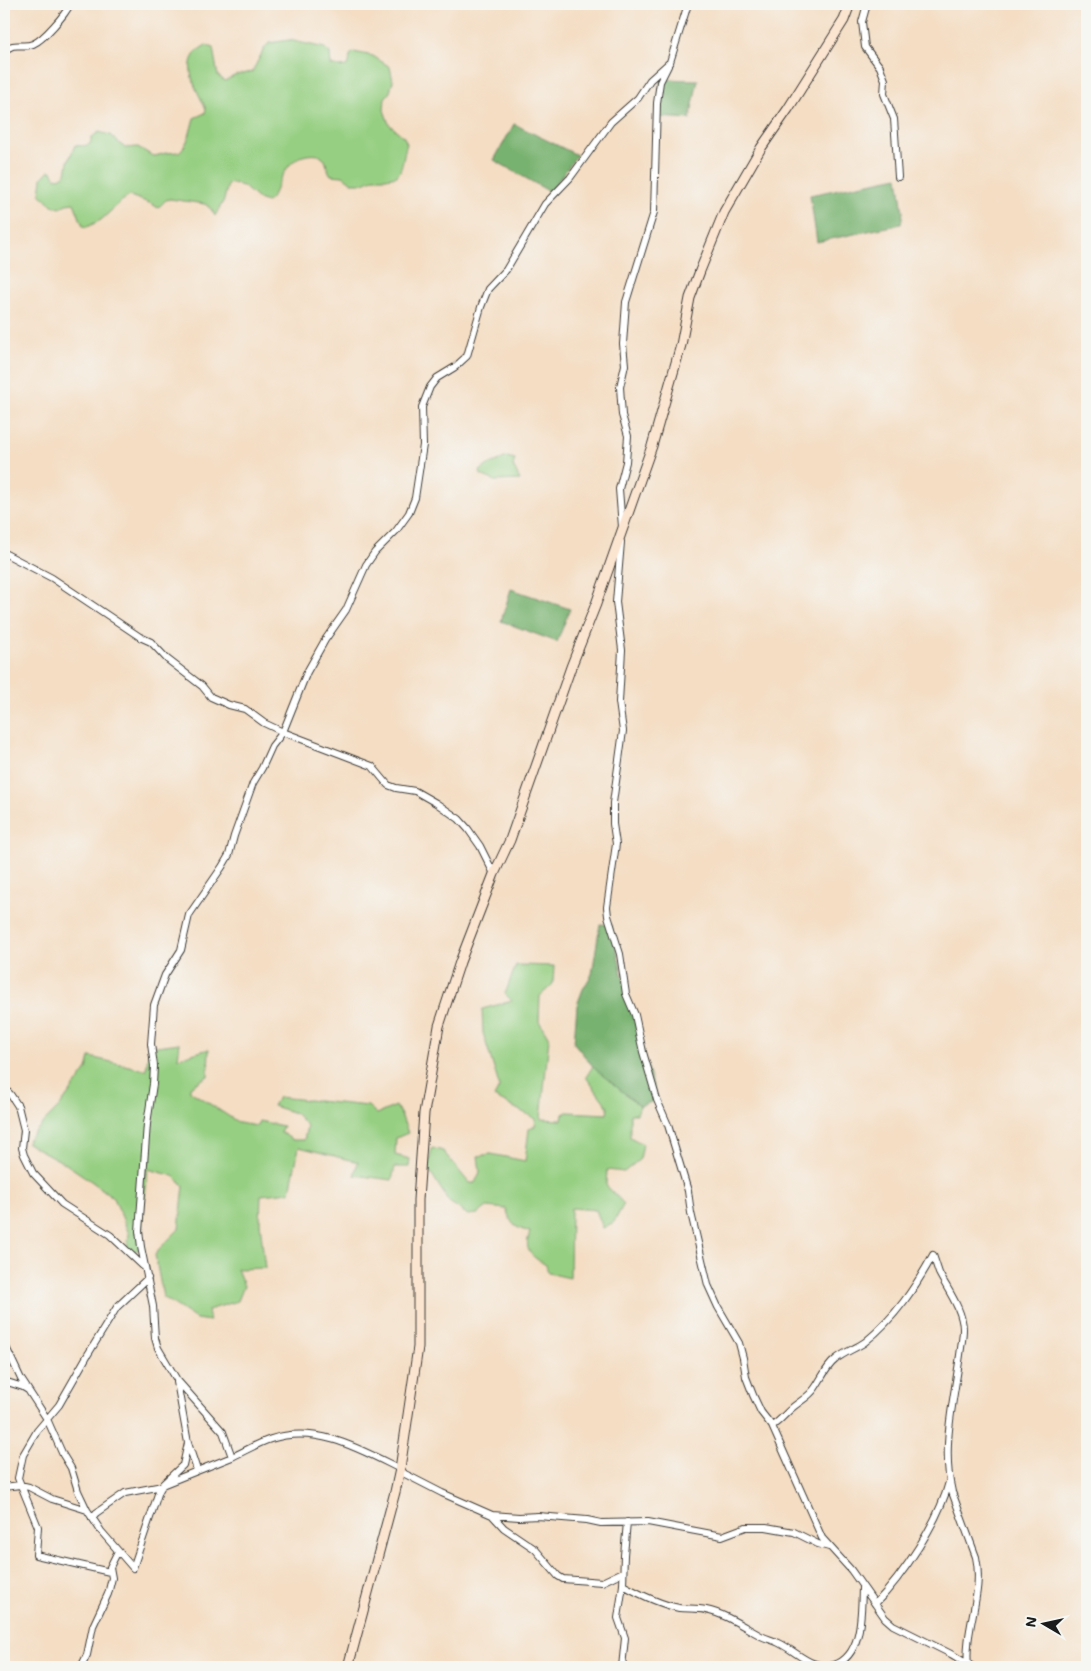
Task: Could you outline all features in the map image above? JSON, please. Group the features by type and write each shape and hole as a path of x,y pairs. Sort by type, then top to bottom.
{"street":[{"path":"4,52 11,46 28,45 40,40 70,4"},
{"path":"688,4 670,62 660,82 657,103 654,212 626,302 623,344 624,365 620,387 622,415 628,436 626,462 619,489 622,527 616,602 622,650 619,702 623,732 612,824 616,844 607,907 608,916 620,954 626,994 635,1015 643,1052 657,1100 668,1125 688,1191 691,1213 708,1284 726,1324 739,1343 746,1377 753,1394 761,1412 772,1426 811,1516 822,1538 842,1558 885,1618 893,1625 971,1666"},
{"path":"348,1667 400,1470 418,1347 418,1200 423,1123 438,1026 494,874 510,840 652,446 681,345 690,298 700,271 724,212 761,148 844,20 850,4"},
{"path":"867,4 862,22 865,47 880,67 884,80 884,94 894,119 898,177"},
{"path":"232,1457 223,1432 177,1380 163,1358 155,1338 153,1306 144,1267 139,1231 147,1124 153,1084 154,1066 151,1044 154,1006 165,975 181,950 189,915 229,855 253,783 272,746 282,732 304,678 325,640 346,610 366,565 375,552 396,531 409,512 415,498 423,445 422,408 430,387 437,378 456,367 467,356 480,307 488,289 506,270 545,204 570,178 611,122 638,98 650,80 670,62"},
{"path":"4,553 52,578 140,637 151,642 168,659 202,686 211,697 229,705 245,709 264,723 282,732 372,766 388,785 415,792 436,803 459,819 468,829 480,846 494,874"},
{"path":"4,1088 18,1106 24,1130 22,1148 33,1173 62,1204 110,1234 144,1267"},
{"path":"772,1426 807,1398 826,1368 835,1360 854,1350 867,1340 904,1303 933,1255 964,1327 950,1414 947,1456 949,1481 955,1504 976,1557 978,1567 978,1580 966,1650 971,1666"},
{"path":"110,1572 36,1555 38,1527 18,1478 23,1455 37,1431 59,1406 117,1307 148,1278"},
{"path":"4,1343 21,1379 47,1419 71,1468 78,1491 87,1510 118,1551 134,1568 159,1491 163,1484 185,1463 188,1443"},
{"path":"4,1380 24,1387 30,1392"},
{"path":"177,1380 188,1443 197,1470"},
{"path":"92,1518 96,1512 125,1493 163,1484 232,1457 271,1439 306,1434 336,1439 442,1493 492,1515 571,1518 601,1523 659,1524 722,1536 746,1527 766,1527 799,1533 818,1544 829,1547"},
{"path":"875,1604 898,1578 921,1542 946,1494 949,1481"},
{"path":"4,1487 20,1485 32,1488 52,1500 87,1510"},
{"path":"492,1515 504,1528 535,1548 554,1573 563,1579 602,1582 623,1572"},
{"path":"622,1667 625,1638 618,1618 623,1585 627,1522"},
{"path":"81,1667 87,1655 93,1626 108,1594 112,1578 110,1572 111,1564 118,1551"},
{"path":"623,1585 658,1602 683,1608 706,1610 721,1615 782,1644 809,1662 828,1666 841,1662 854,1647 859,1623 862,1588"}],"green space":[{"path":"289,40 325,48 330,53 331,65 347,66 350,55 354,52 373,56 390,67 393,81 390,92 385,98 384,110 389,124 404,137 407,144 401,169 397,176 374,178 364,183 352,183 343,176 331,175 325,160 319,155 305,155 299,157 290,165 267,202 258,199 243,186 232,183 228,184 224,200 215,216 205,204 170,199 166,200 158,208 130,196 101,220 87,227 83,226 74,203 66,204 60,208 52,205 40,194 42,178 48,171 52,171 55,177 59,178 66,174 68,162 75,145 83,146 90,144 92,137 99,132 110,135 125,148 138,147 155,156 179,152 187,141 194,118 205,113 206,109 191,75 191,66 192,58 197,51 206,45 213,48 218,76 225,81 236,75 252,72 269,43"},
{"path":"661,79 698,80 690,119 656,117"},
{"path":"514,124 577,155 550,192 494,160"},
{"path":"898,177 903,212 901,224 817,242 810,195"},
{"path":"507,457 515,459 513,466 520,480 495,481 481,475 480,471 488,465"},
{"path":"511,589 570,609 557,642 501,621"},
{"path":"600,924 611,925 624,982 657,1100 640,1106 595,1069 574,1043 577,1005 583,989 592,974"},
{"path":"516,965 554,966 553,984 540,996 539,1021 549,1038 541,1119 562,1120 563,1114 567,1112 607,1114 608,1107 586,1077 593,1066 640,1106 637,1114 630,1114 630,1137 643,1144 640,1159 624,1172 607,1170 606,1185 624,1204 614,1222 603,1228 596,1210 571,1208 570,1278 548,1273 546,1265 532,1256 527,1244 530,1232 514,1225 506,1209 487,1207 478,1214 468,1215 449,1202 428,1168 432,1148 443,1151 469,1183 475,1183 480,1172 478,1156 491,1154 525,1161 529,1129 535,1126 536,1119 494,1097 499,1085 483,1033 482,1009 512,1001 505,994"},
{"path":"180,1043 178,1058 209,1049 208,1076 190,1087 190,1091 239,1123 257,1126 259,1121 283,1126 280,1132 293,1140 304,1140 307,1126 295,1113 273,1106 278,1097 368,1106 377,1114 396,1106 408,1133 396,1138 395,1155 410,1159 409,1167 395,1167 392,1180 354,1175 358,1162 299,1147 290,1192 261,1195 260,1223 265,1268 237,1269 244,1286 238,1301 208,1310 210,1321 196,1319 163,1297 155,1255 179,1229 184,1186 174,1176 148,1169 142,1225 143,1247 131,1253 127,1248 129,1234 114,1198 66,1164 27,1143 28,1139 60,1106 87,1069 90,1057 146,1070 149,1047"}]}
